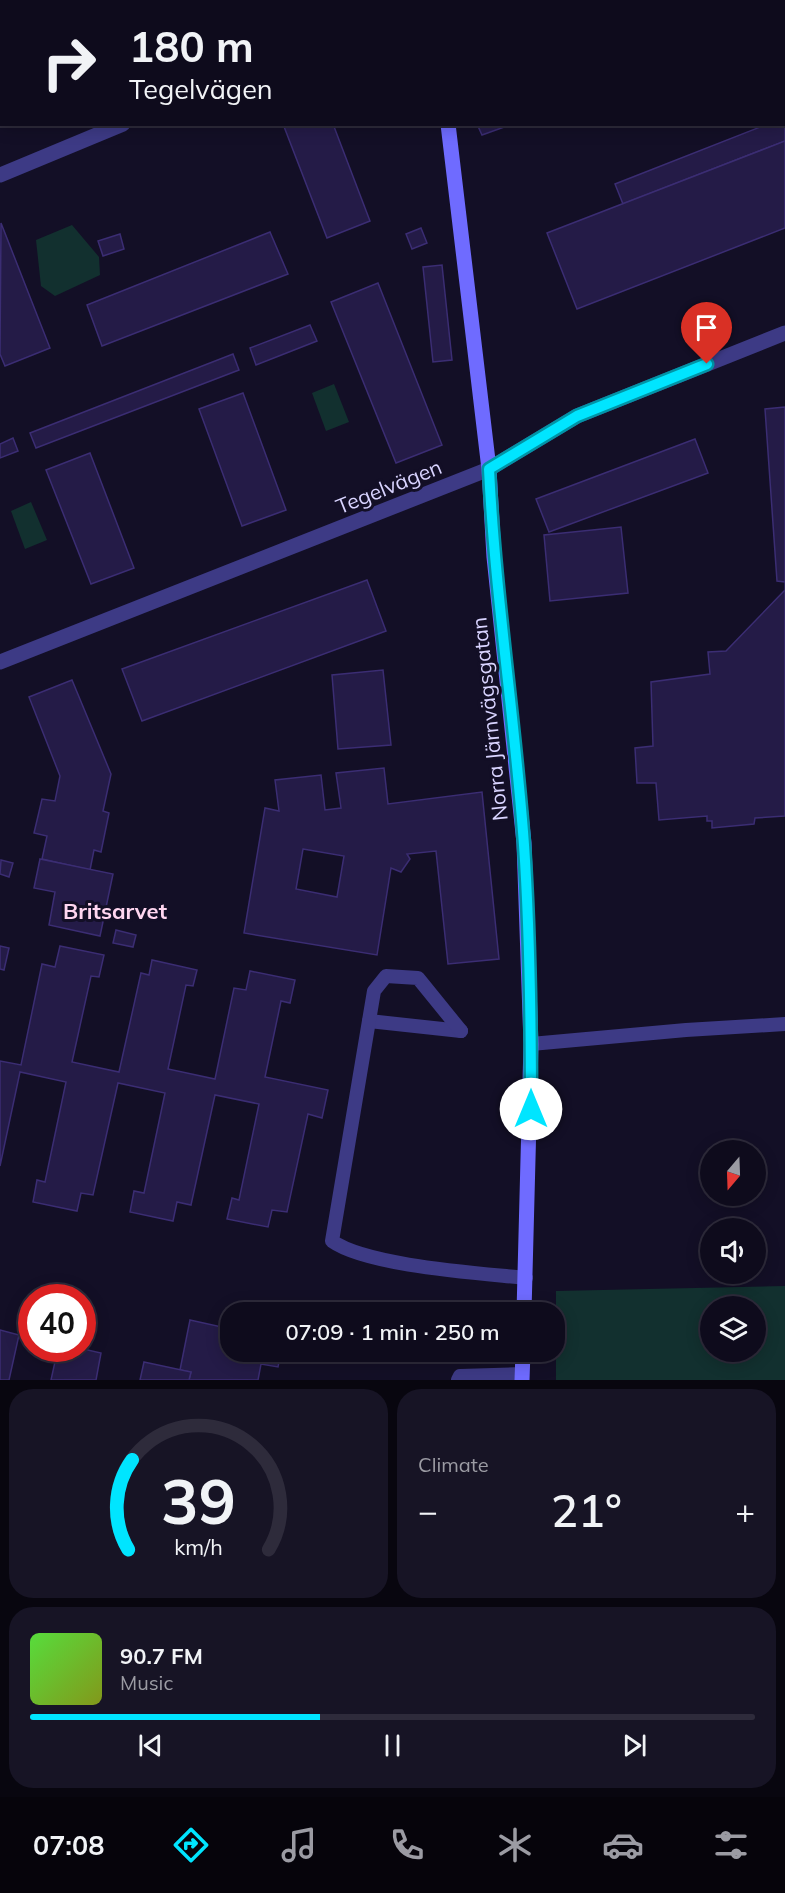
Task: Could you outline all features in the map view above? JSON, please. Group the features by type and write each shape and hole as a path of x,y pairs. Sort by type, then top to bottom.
{"street":[{"path":"0,175 118,126"},
{"name":"Norra Järnvägsgatan","path":"448,126 489,469 494,557 524,843 531,1044 525,1302"},
{"name":"Tegelvägen","path":"0,662 489,469 577,416 785,333"},
{"path":"522,1377 523,1362"}],"lane":[{"path":"369,1021 461,1031 418,978 386,976 374,991 332,1241 342,1248 373,1258 526,1278"},
{"path":"531,1044 785,1024"},
{"path":"458,1380 460,1376 522,1377"}],"green space":[{"path":"72,225 99,257 100,275 55,296 41,286 36,240"},
{"path":"334,384 349,422 326,431 312,393"},
{"path":"31,502 47,540 25,549 11,511"},
{"path":"785,1286 785,1380 556,1380 556,1362 565,1362 565,1302 556,1302 556,1291"}],"building":[{"path":"284,126 334,126 370,221 327,238"},
{"path":"478,126 507,126 482,135"},
{"path":"763,126 785,126 785,141 623,204 615,184"},
{"path":"785,141 785,228 577,309 547,233"},
{"path":"1,223 50,348 5,366 0,354"},
{"path":"421,228 427,243 412,249 406,234"},
{"path":"270,232 288,274 102,346 87,305"},
{"path":"120,234 124,249 103,256 98,241"},
{"path":"442,265 452,360 433,362 423,267"},
{"path":"378,283 442,445 396,463 331,302"},
{"path":"310,325 317,341 256,365 250,348"},
{"path":"233,354 239,370 36,448 30,433"},
{"path":"243,393 286,510 242,526 199,409"},
{"path":"785,407 785,582 777,581 765,409"},
{"path":"13,438 18,451 0,458 0,444"},
{"path":"695,439 708,473 549,532 536,499"},
{"path":"90,453 134,568 91,584 46,470"},
{"path":"621,527 628,593 550,601 544,535"},
{"path":"367,580 386,631 142,721 122,669"},
{"path":"785,590 785,816 755,818 754,824 712,828 712,821 707,821 707,816 659,820 656,783 637,783 635,748 653,746 651,682 710,674 708,652 726,651"},
{"path":"383,670 391,745 338,749 332,675"},
{"path":"72,680 111,774 103,811 109,813 101,852 94,850 90,870 42,859 47,836 34,833 42,799 55,801 60,776 29,697"},
{"path":"384,768 388,804 482,792 499,959 448,964 436,851 407,854 410,859 401,872 391,868 377,955 244,933 265,808 279,811 275,780 321,775 325,810 341,808 336,773","holes":["303,849 344,856 337,897 296,889"]},
{"path":"40,859 113,874 100,936 49,925 55,892 34,888"},
{"path":"1,860 13,863 9,877 0,874"},
{"path":"116,930 136,935 133,947 113,943"},
{"path":"0,946 9,948 4,970 0,969"},
{"path":"60,946 104,955 99,977 91,976 72,1062 119,1072 141,973 149,975 152,960 197,970 193,986 186,985 168,1069 215,1079 234,988 246,990 250,971 295,980 290,1003 281,1001 265,1077 328,1090 322,1118 308,1114 287,1212 272,1210 268,1227 227,1219 232,1198 239,1200 259,1104 215,1095 191,1205 177,1202 173,1221 130,1212 134,1191 144,1193 165,1093 118,1083 93,1195 81,1193 77,1211 33,1202 37,1180 45,1182 66,1082 20,1072 0,1166 0,1061 21,1065 42,964 55,967"},
{"path":"190,1320 220,1327 220,1362 279,1362 278,1367 261,1364 258,1380 189,1380 191,1372 180,1370"},
{"path":"0,1330 18,1335 18,1340 9,1380 0,1380"},
{"path":"96,1352 101,1353 96,1380 51,1380 55,1362 96,1362"},
{"path":"144,1362 191,1372 189,1380 140,1380"}],"district":[{"name":"Britsarvet","path":"115,911"}],"route":[{"path":"531,1109 531,993 524,843 494,557 489,469 577,416 707,364"}]}
